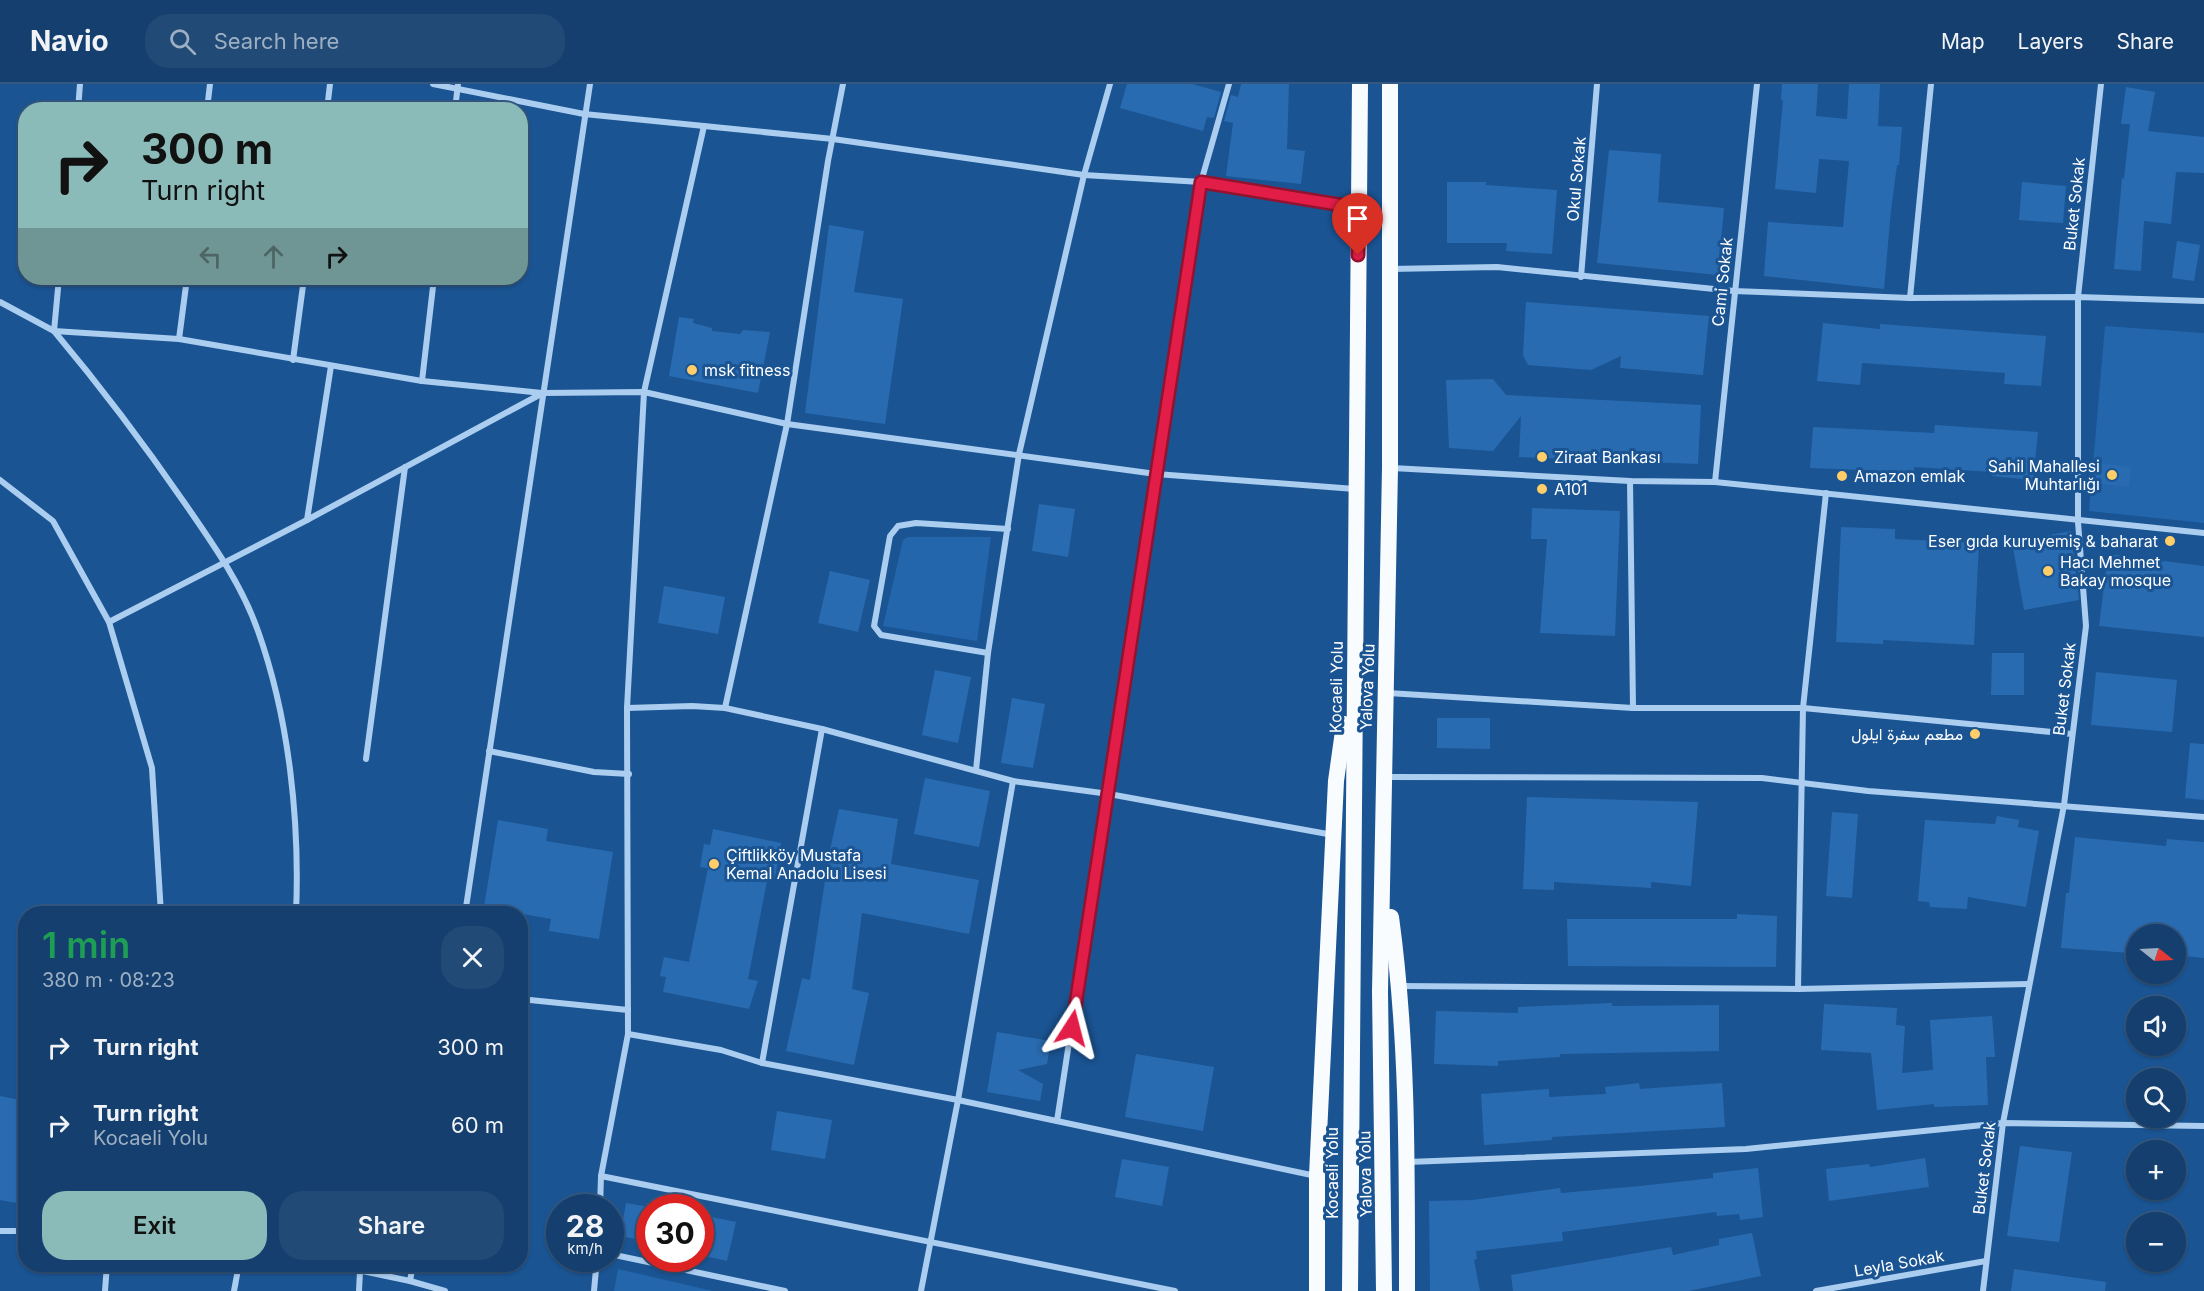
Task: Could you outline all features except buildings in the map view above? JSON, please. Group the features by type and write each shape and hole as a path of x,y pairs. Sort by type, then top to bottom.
{"highway":[{"name":"Kocaeli̇ Yolu","path":"1350,1291 1360,84"},
{"name":"Yalova Yolu","path":"1384,1291 1380,992 1384,871 1382,777 1390,468 1388,269 1390,84"},
{"path":"1317,1291 1317,1176 1336,781 1354,654"},
{"path":"1384,871 1400,986 1407,1162 1407,1291"}],"street":[{"path":"79,102 80,84"},
{"path":"208,102 210,84"},
{"path":"328,102 330,84"},
{"path":"433,84 528,102"},
{"path":"466,906 590,84"},
{"path":"724,708 788,424 843,84"},
{"path":"976,770 988,653 1019,454 1084,175 1110,84"},
{"path":"1057,1121 1109,794 1201,182 1229,84"},
{"name":"Okul Sokak","path":"1581,277 1597,84"},
{"name":"Cami Sokak","path":"1715,482 1758,84"},
{"path":"1910,298 1931,84"},
{"name":"Buket Sokak","path":"1983,1291 2003,1123 2064,805 2086,626 2078,522 2078,297 2101,84"},
{"path":"455,102 457,87"},
{"path":"528,102 584,114 833,139 1084,175 1201,182 1359,208"},
{"path":"600,1194 601,1176 628,1034 627,708 644,392 704,126"},
{"path":"1388,269 1497,267 1734,291 1910,298 2078,297 2204,301"},
{"path":"54,331 58,285"},
{"path":"179,339 186,285"},
{"path":"293,360 303,285"},
{"path":"422,381 433,285"},
{"path":"0,302 54,331 115,404 226,562 258,630 290,753 297,879 296,906"},
{"path":"54,331 179,339 422,381 542,393 644,392 788,424 1156,474 1356,489"},
{"path":"308,520 331,366"},
{"path":"109,622 308,520 542,393"},
{"path":"366,759 405,467"},
{"path":"1390,468 1630,481 1715,482 2078,522 2204,533"},
{"path":"0,480 53,521 109,622 152,768 161,906"},
{"path":"1630,481 1633,708"},
{"path":"1798,989 1803,708 1826,493"},
{"path":"988,653 881,635 874,626 890,537 898,526 916,523 1008,529"},
{"path":"1385,693 1633,708 1803,708 2072,735"},
{"path":"627,708 692,705 724,708 822,729 1013,781 1109,794 1334,835"},
{"path":"762,1063 822,729"},
{"path":"489,751 594,772 629,774"},
{"path":"1382,777 1762,778 1868,791 2204,817"},
{"path":"921,1291 958,1100 1013,781"},
{"path":"1400,986 1798,989 2029,984"},
{"path":"528,1000 628,1010"},
{"path":"628,1034 721,1050 762,1063 958,1100 1317,1176"},
{"path":"1407,1162 1746,1149 2003,1123 2204,1126"},
{"path":"601,1176 1175,1291"},
{"path":"0,1231 18,1231"},
{"path":"624,1257 784,1291"},
{"name":"Leyla Sokak","path":"1816,1291 1986,1261"},
{"path":"105,1291 106,1272"},
{"path":"234,1291 238,1272"},
{"path":"359,1291 360,1272"},
{"path":"365,1272 445,1291"},
{"path":"410,1281 412,1272"},
{"path":"594,1291 596,1272"}],"shaded area":[{"path":"2105,326 2204,333 2204,523 2089,511"},
{"path":"908,537 991,537 977,641 883,626 903,540"},
{"path":"624,1270 713,1291 614,1291 617,1272"}],"place":[{"name":"msk fitness","path":"692,370"},
{"name":"Ziraat Bankası","path":"1542,457"},
{"name":"Sahil Mahallesi Muhtarlığı","path":"2112,475"},
{"name":"Amazon emlak","path":"1842,476"},
{"name":"A101","path":"1542,489"},
{"name":"Eser gıda kuruyemiş & baharat","path":"2170,541"},
{"name":"Hacı Mehmet Bakay mosque","path":"2048,571"},
{"name":"مطعم سفرة ايلول","path":"1975,734"},
{"name":"Çiftlikköy Mustafa Kemal Anadolu Lisesi","path":"714,864"}],"route":[{"path":"1072,1028 1201,182 1359,208 1358,255"}]}
